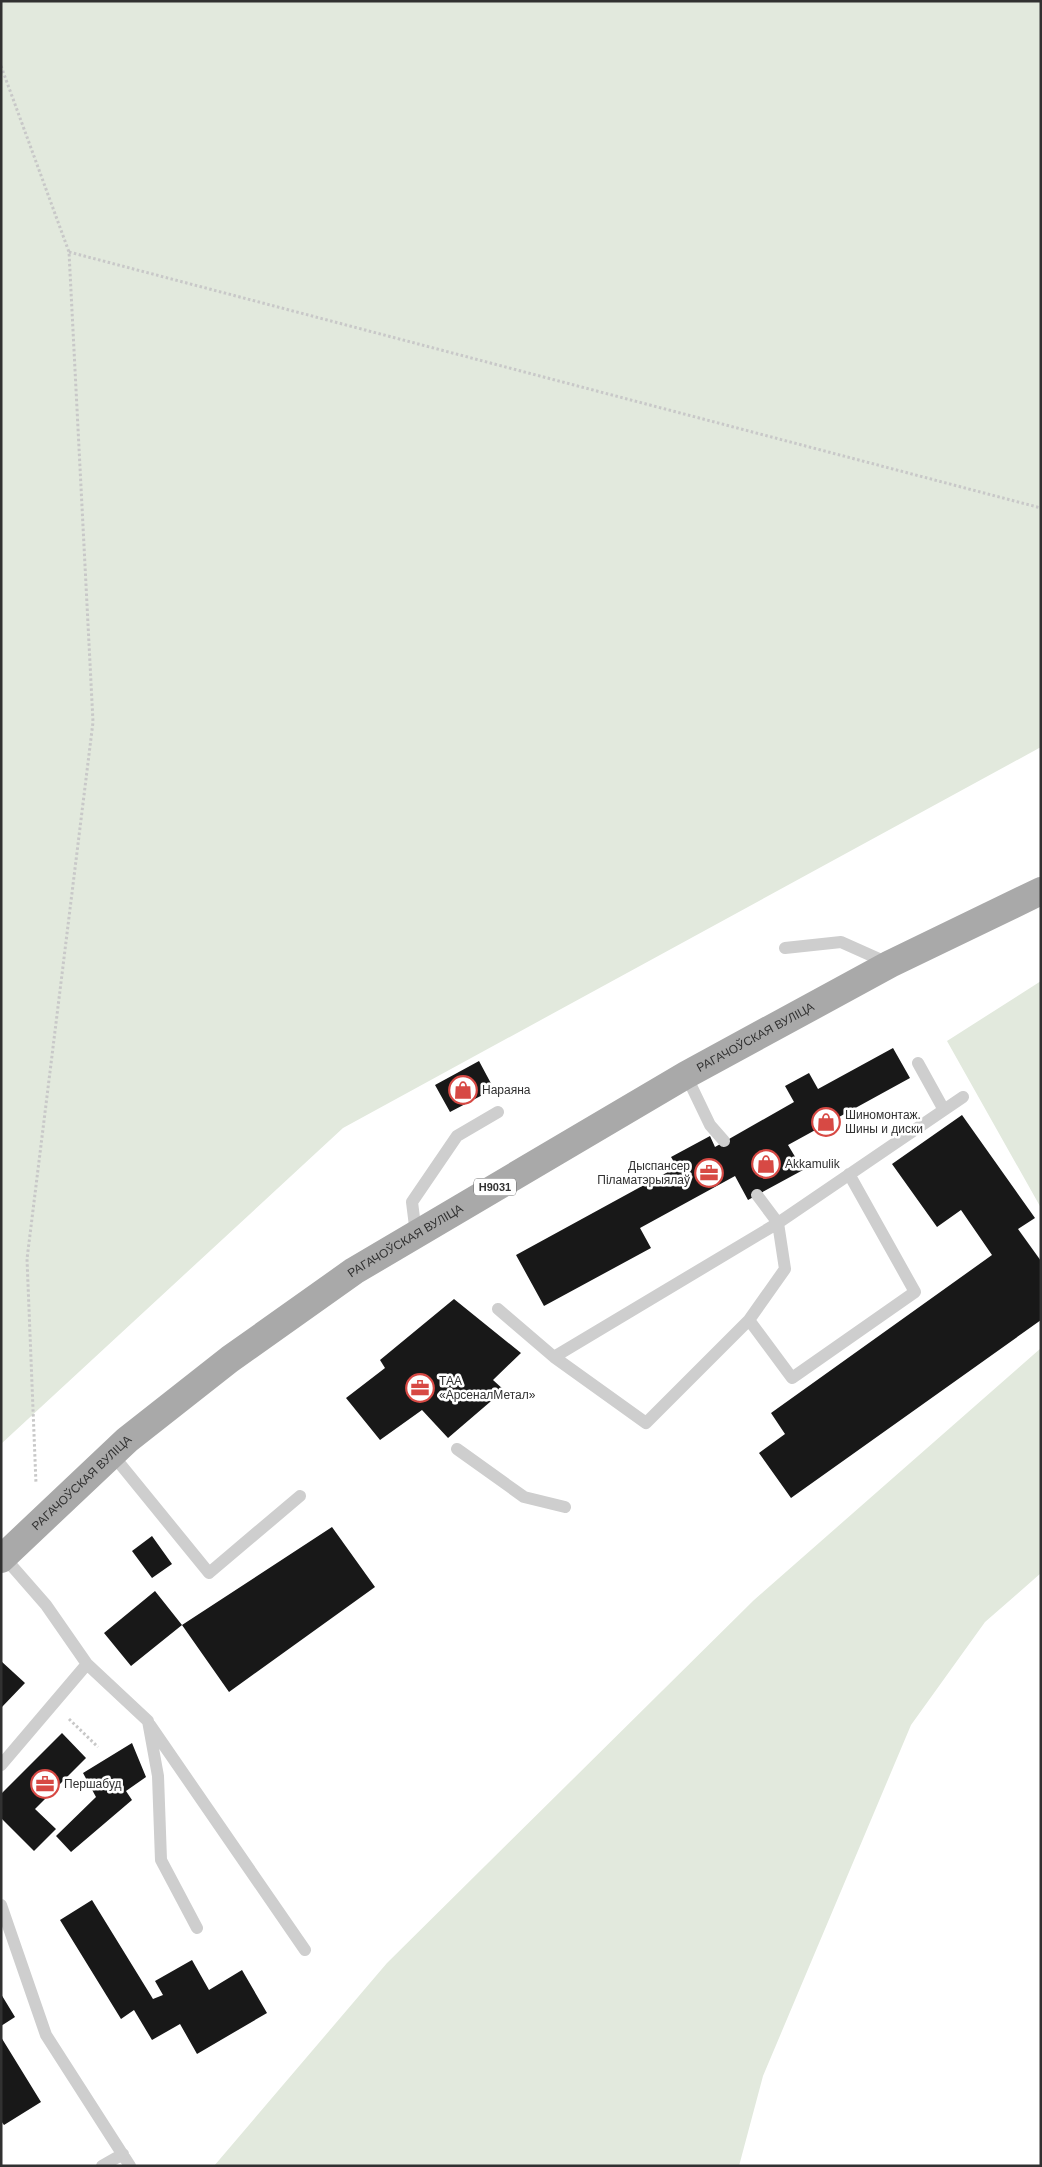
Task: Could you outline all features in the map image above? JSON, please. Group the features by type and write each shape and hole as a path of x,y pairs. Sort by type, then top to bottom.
{"main road":[{"name":"РАГАЧОЎСКАЯ ВУЛІЦА","path":"3,1558 112,1454 230,1359 354,1271 686,1075 890,964 1041,891"}],"lane":[{"path":"785,948 841,942 890,964"},
{"path":"918,1063 944,1110"},
{"path":"686,1075 710,1124 724,1141"},
{"path":"554,1357 778,1223 963,1097"},
{"path":"416,1234 412,1202 456,1136 498,1112"},
{"path":"748,1320 792,1378 915,1292 849,1174"},
{"path":"498,1309 554,1357 646,1423 748,1320 786,1269 778,1223 757,1195"},
{"path":"457,1449 524,1497 565,1506"},
{"path":"112,1454 209,1573 300,1496"},
{"path":"3,1558 46,1605 87,1664 148,1721 305,1950"},
{"path":"1,1765 87,1664"},
{"path":"148,1721 158,1776 161,1860 197,1928"},
{"path":"1,1905 46,2035 130,2166"},
{"path":"102,2166 124,2154"}],"path":[{"path":"1,66 69,252 93,722 27,1259 38,1523"},
{"path":"69,252 1041,508"},
{"path":"53,1703 98,1747"}],"shaded area":[{"path":"1,1 1041,1 1041,747 343,1128 1,1444"},
{"path":"1041,981 1041,1208 947,1041"},
{"path":"1041,1348 1041,1573 985,1622 911,1725 763,2076 739,2166 214,2166 387,1963 754,1600"}],"building":[{"path":"893,1048 910,1078 788,1145 803,1170 748,1200 735,1176 640,1228 651,1248 544,1306 516,1255 677,1167 671,1157 710,1136 715,1147 794,1102 785,1086 809,1073 818,1089"},
{"path":"479,1061 494,1089 450,1112 435,1085"},
{"path":"962,1115 1035,1218 1018,1229 1041,1261 1041,1320 791,1498 759,1453 785,1434 771,1413 992,1255 961,1210 937,1227 892,1164"},
{"path":"454,1299 521,1353 493,1380 504,1390 448,1438 422,1410 380,1440 346,1398 385,1368 380,1360"},
{"path":"332,1527 375,1587 229,1692 182,1625"},
{"path":"152,1536 172,1564 152,1578 132,1551"},
{"path":"155,1591 182,1625 131,1666 104,1633"},
{"path":"1,1661 25,1683 1,1708"},
{"path":"62,1733 86,1758 35,1809 56,1829 34,1851 1,1818 1,1794"},
{"path":"132,1743 146,1777 126,1791 132,1800 71,1852 56,1836 96,1797 83,1773"},
{"path":"92,1900 153,1999 163,1995 155,1981 192,1960 209,1990 242,1970 267,2013 197,2054 180,2024 152,2040 134,2010 121,2019 60,1920"},
{"path":"1,1994 15,2017 1,2026"},
{"path":"1,2037 41,2102 4,2125 1,2121"}],"place":[{"name":"Нараяна","path":"463,1090"},
{"name":"Шиномонтаж. Шины и диски","path":"826,1122"},
{"name":"Akkamulik","path":"766,1164"},
{"name":"Дыспансер Піламатэрыялаў","path":"709,1173"},
{"name":"ТАА «АрсеналМетал»","path":"420,1388"},
{"name":"Першабуд","path":"45,1784"}]}
